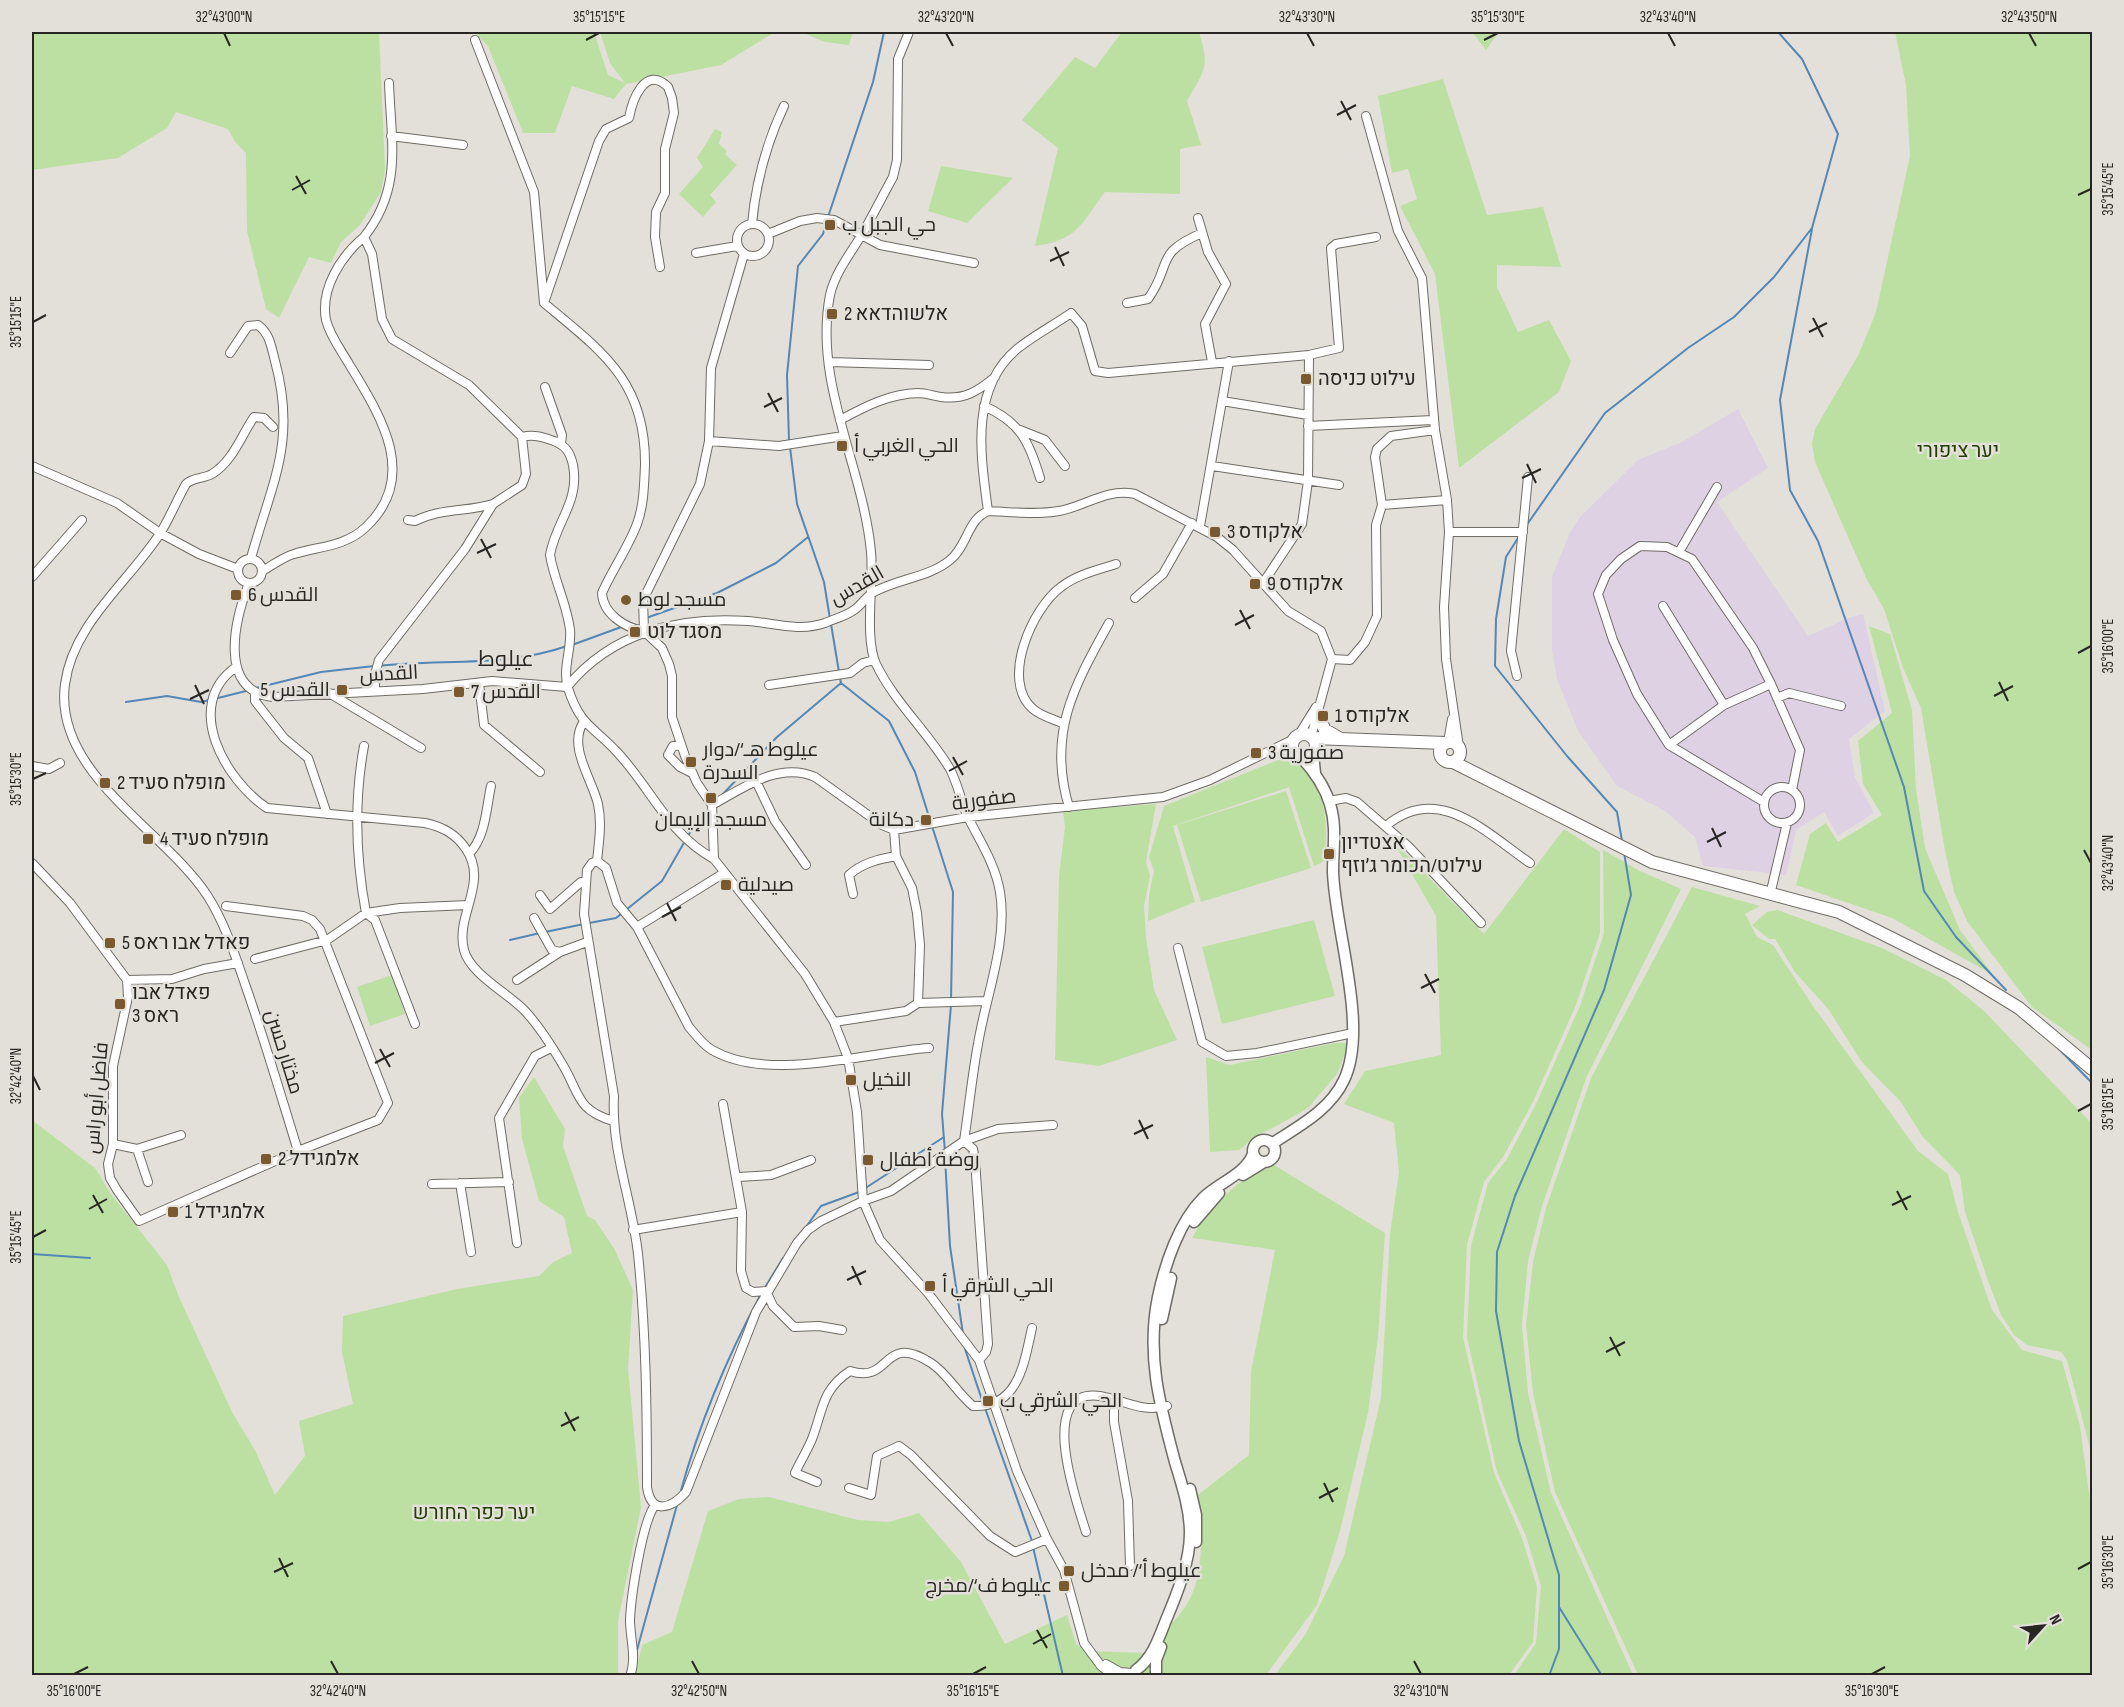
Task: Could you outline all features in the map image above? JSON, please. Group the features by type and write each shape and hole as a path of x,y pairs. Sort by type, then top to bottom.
{"main road":[{"path":"1317,715 1325,730 1340,738"},
{"path":"1360,739 1306,754 1293,747 1297,737 1305,734 1312,738 1360,739 1416,744 1451,751 1494,782 1652,862 1839,912 1965,975 2019,1008 2092,1069"},
{"path":"1306,754 1312,738"}],"street":[{"path":"909,32 898,59 897,160 893,177 839,271 830,294 829,362 843,436 865,511 871,553 872,593 869,613 874,660 889,688 950,770 968,817 987,852 1000,894 999,935 994,976 987,1000 964,1141"},
{"path":"476,40 534,192 544,303 602,352 638,405 645,447 642,508 636,526 602,593 602,603 608,612 632,629 644,631 662,648 672,676 672,717 692,773 712,805 714,859"},
{"path":"544,303 599,141 606,129 629,118 633,96 639,88 646,82 656,81 668,87 674,105 665,149 665,193 656,212 655,237 660,267"},
{"path":"262,571 259,562 251,558 242,561 238,569 242,580 249,583 258,580 262,571 295,553 344,542 365,528 380,511 390,492 394,474 391,450 382,423 332,335 325,308 339,262 379,219 389,192 393,166 389,83"},
{"path":"752,224 759,171 769,138 784,106"},
{"path":"1366,116 1398,231 1422,278 1433,420 1447,500 1449,532 1444,607 1446,659 1453,713 1451,751"},
{"path":"391,136 464,145"},
{"path":"768,234 783,226 817,218 834,220 880,245 974,263"},
{"path":"1198,218 1214,265 1226,284 1205,324 1212,362"},
{"path":"752,224 762,226 768,234 768,244 763,253 754,257 744,254 737,246 739,231 752,224"},
{"path":"1127,303 1148,298 1155,288 1165,259 1174,247 1202,233"},
{"path":"364,237 372,254 382,318 392,339 469,385 522,437 526,474 522,485 493,504 475,509 452,509 427,515 415,521 408,520"},
{"path":"840,420 872,402 892,396 921,393 943,398 973,395 996,376 1016,350 1071,314 1082,326 1095,370 1108,373 1309,355 1339,348 1331,248 1336,244 1376,237"},
{"path":"696,253 737,246"},
{"path":"644,631 643,600 700,484 709,441 711,368 744,254"},
{"path":"230,353 248,326 258,325 267,331 283,391 281,461 251,558"},
{"path":"1263,583 1302,524 1308,481 1309,355"},
{"path":"1135,597 1163,574 1196,524 1212,466 1229,361"},
{"path":"829,362 929,365"},
{"path":"996,376 984,406 979,439 988,511 1061,511 1110,493 1123,492 1136,494 1196,524 1233,550 1288,611 1321,631 1332,659 1312,738"},
{"path":"545,387 562,435 561,444"},
{"path":"1222,401 1308,415"},
{"path":"984,406 1002,414 1020,430 1027,440 1040,478"},
{"name":"مختار حسن","path":"273,427 264,418 254,417 230,458 212,474 193,479 186,484 160,533 94,617 70,663 63,706 69,728 89,767 206,894 224,926 298,1151"},
{"path":"1308,426 1433,420"},
{"path":"1020,430 1045,440 1065,466"},
{"path":"1332,659 1350,660 1365,642 1377,616 1376,525 1382,505 1375,457 1377,449 1391,436 1435,430"},
{"path":"522,437 536,435 561,444 570,455 576,482 574,496 552,543 550,555 570,628 567,687 583,723 617,752 663,815 698,850 714,859 805,974 834,1022 848,1058 857,1112 863,1201 880,1240 928,1293 979,1360 992,1404 1017,1471 1047,1539 1064,1570 1086,1646 1101,1666 1113,1676"},
{"path":"709,441 780,446 843,436"},
{"path":"32,466 117,502 160,533 199,554 238,569"},
{"path":"1212,466 1339,485"},
{"path":"1517,676 1511,651 1528,477"},
{"path":"1678,552 1717,487"},
{"path":"1382,505 1447,500"},
{"path":"375,690 378,660 465,549 493,504"},
{"name":"القدس","path":"255,693 273,697 423,689 479,682 567,687 594,658 644,631 676,623 709,620 809,627 854,611 872,593 944,564 957,552 978,518 988,511"},
{"path":"32,577 82,520"},
{"path":"1449,532 1523,532"},
{"path":"1787,823 1770,818 1764,802 1669,745 1637,694 1614,640 1598,594 1606,575 1620,559 1640,546 1667,547 1692,559 1753,648 1800,750 1792,790"},
{"path":"1062,723 1032,709 1025,699 1019,677 1026,639 1045,602 1061,586 1089,572 1116,564"},
{"path":"249,583 240,606 235,635 236,667 246,685 255,693 255,701 284,738 308,758 327,814"},
{"path":"1663,606 1724,705"},
{"path":"1070,807 1062,784 1062,723 1086,663 1109,623"},
{"path":"769,685 850,673 863,663 874,660"},
{"path":"236,667 224,676 216,690 212,706 212,732 220,756 246,792 267,808 438,826 461,841 469,854 476,877 468,905 463,940 469,962 525,1011 565,1069 582,1105 592,1113 613,1121"},
{"path":"479,682 484,725 540,772"},
{"path":"1669,745 1724,705 1771,684"},
{"path":"329,693 421,748"},
{"path":"1777,698 1789,693 1841,706"},
{"path":"1297,737 1321,699"},
{"path":"583,723 577,733 578,745 598,805 600,824 597,861"},
{"name":"صفورية","path":"894,830 968,817 1163,797 1209,780 1297,737"},
{"path":"681,744 673,746 668,755 680,767 692,773"},
{"path":"364,746 358,870 366,913 375,920 415,1024"},
{"path":"1273,1143 1334,1098 1345,1078 1353,1048 1333,871 1336,827 1329,801 1306,754 1276,748"},
{"path":"32,766 49,769 60,763"},
{"path":"712,805 771,775 802,771 815,777 882,825 894,830 896,856 912,888 917,914 920,945 918,1003"},
{"path":"756,781 775,821 806,866"},
{"path":"469,854 482,835 491,786"},
{"path":"1764,802 1775,788 1792,790 1800,799 1800,811 1787,823 1770,895"},
{"path":"1329,801 1346,798 1357,802 1386,826 1481,923"},
{"path":"1386,826 1399,815 1417,809 1441,808 1466,819 1530,863"},
{"path":"853,894 849,875 871,862 896,856"},
{"path":"597,861 591,863 587,870 584,914 614,1096 613,1121 638,1252 643,1330 647,1487 648,1496 655,1505 662,1507 670,1504 686,1492 766,1291 808,1230 863,1201 891,1191 964,1141 998,1129 1053,1125"},
{"path":"597,861 606,868 617,903 637,927 689,1027 700,1041 712,1050 738,1059 772,1065 796,1066 929,1048"},
{"path":"32,863 70,903 127,980 148,977 172,979 204,969 238,963"},
{"path":"637,927 724,873"},
{"path":"540,895 550,909 581,882 586,883"},
{"path":"255,959 327,940 366,913 400,908 468,905"},
{"path":"226,906 303,916 312,920 327,940 388,1103 378,1120 298,1151"},
{"path":"534,918 552,950 560,952"},
{"path":"517,980 560,952 587,942"},
{"path":"1178,948 1202,1042 1226,1056 1257,1053 1353,1033"},
{"name":"فاضل أبو راس","path":"127,980 128,997 112,1066 113,1144 108,1164 110,1178 139,1221 298,1151"},
{"path":"834,1022 906,1011 918,1003 987,1000"},
{"path":"517,1243 499,1118 534,1056 551,1048"},
{"path":"723,1104 738,1177 742,1212 742,1281 746,1288 753,1292 766,1291"},
{"path":"113,1144 137,1149 181,1135"},
{"path":"1155,1676 1156,1660 1179,1605 1193,1562 1197,1538 1195,1504 1155,1382 1153,1340 1159,1293 1180,1234 1197,1205 1244,1168 1258,1141 1266,1140 1273,1143"},
{"path":"964,1141 972,1149 975,1160 988,1344 986,1352 979,1360"},
{"path":"1132,1673 1147,1660 1162,1630 1180,1582 1190,1544 1186,1501 1164,1407 1161,1377 1160,1336 1166,1297 1178,1256 1195,1221 1224,1189 1275,1156 1273,1143"},
{"path":"137,1149 148,1182"},
{"path":"1253,1154 1257,1160 1264,1162"},
{"path":"738,1177 771,1175 811,1160"},
{"path":"432,1184 508,1182"},
{"path":"460,1183 471,1252"},
{"path":"633,1230 742,1212"},
{"path":"766,1291 773,1306 794,1326 819,1326 842,1330"},
{"path":"817,1482 795,1473 812,1439 825,1395 850,1371 867,1375 880,1368 893,1354 908,1352 933,1364 973,1406 992,1404 1004,1399 1017,1384 1032,1328"},
{"path":"1086,1532 1064,1442 1063,1423 1069,1408 1081,1399 1096,1396 1143,1409 1164,1407"},
{"path":"1114,1400 1114,1422 1128,1501 1130,1566"},
{"path":"849,1488 871,1495 877,1456 899,1446 911,1455 990,1536 1015,1552 1047,1539"},
{"path":"630,1676 633,1668 630,1620 641,1550 651,1510 655,1505"},
{"path":"1086,1646 1114,1669 1132,1673 1146,1669 1155,1676"}],"shaded area":[{"path":"1738,409 1768,468 1717,502 1808,636 1863,614 1885,711 1849,739 1855,777 1874,813 1838,836 1824,812 1796,830 1786,875 1703,866 1695,837 1665,811 1617,786 1578,731 1557,679 1552,651 1552,577 1570,532 1580,517 1638,460 1682,442"}],"green space":[{"path":"32,32 379,32 385,169 381,192 360,225 341,242 331,263 309,257 279,318 266,309 247,231 246,153 235,142 228,129 176,112 167,128 118,158 32,170"},
{"path":"474,32 594,32 608,75 625,83 610,63 600,32 775,32 721,65 626,84 614,99 572,86 555,133 523,133 488,46"},
{"path":"801,32 853,32 849,45 825,42"},
{"path":"1122,32 1199,32 1204,53 1204,68 1187,101 1201,145 1180,149 1180,194 1105,192 1084,222 1070,235 1061,240 1035,246 1058,148 1022,120 1075,57 1095,68"},
{"path":"1472,32 1499,32 1486,50"},
{"name":"יער ציפורי","path":"1895,32 2092,32 2092,1050 2032,1007 1967,921 1954,892 1945,851 1921,708 1903,668 1884,609 1867,580 1815,462 1812,444 1815,429 1859,354 1876,312 1910,156 1906,85"},
{"path":"1443,79 1487,215 1543,207 1561,267 1497,265 1497,287 1518,332 1549,320 1571,361 1559,392 1459,468 1435,274 1400,206 1417,199 1408,169 1392,173 1378,96"},
{"path":"715,129 722,132 719,144 727,151 725,154 737,165 710,195 716,202 703,217 679,194 703,167 697,158"},
{"path":"941,166 1013,178 967,223 928,211"},
{"path":"1869,626 1890,634 1912,710 1916,789 1925,848 1960,930 1993,975 1892,918 1796,885 1810,834 1826,823 1838,842 1882,815 1863,784 1858,741 1892,713"},
{"path":"1278,760 1294,763 1306,771 1315,783 1325,814 1323,862 1314,866 1289,787 1173,826 1195,902 1148,921 1149,895 1154,871 1149,857 1164,806"},
{"path":"1286,791 1311,868 1201,902 1177,825"},
{"path":"1156,804 1146,862 1150,876 1144,906 1146,938 1154,990 1177,1040 1099,1066 1055,1060 1059,876 1065,827 1063,811"},
{"path":"1564,829 1600,852 1600,933 1576,1005 1533,1102 1503,1157 1484,1182 1467,1245 1463,1337 1494,1473 1522,1538 1537,1587 1533,1642 1509,1675 1275,1675 1305,1635 1344,1556 1381,1398 1390,1234 1399,1172 1394,1123 1344,1104 1365,1071 1441,1055 1436,916 1393,841 1484,934"},
{"path":"1603,850 1640,871 1681,889 1587,1076 1542,1206 1528,1261 1522,1325 1528,1393 1551,1493 1633,1675 1514,1675 1536,1643 1541,1586 1526,1536 1497,1472 1467,1337 1471,1246 1488,1183 1507,1159 1536,1104 1580,1006 1604,933"},
{"path":"1692,887 1760,906 1745,914 1757,937 1773,945 1813,1006 1918,1151 1948,1174 1958,1212 1992,1310 2022,1350 2062,1361 2080,1426 2091,1508 2092,1675 1638,1675 1555,1492 1533,1393 1526,1325 1533,1262 1546,1208 1591,1078"},
{"path":"1777,910 1882,948 1946,980 1984,1011 2092,1124 2092,1456 2067,1360 2061,1352 2027,1345 2014,1335 2001,1315 1965,1212 1960,1175 1922,1136 1901,1102 1861,1061 1829,1010 1795,972 1775,939 1769,939 1752,925 1767,912"},
{"path":"1314,920 1335,996 1222,1024 1202,947"},
{"path":"392,975 405,1014 370,1026 357,987"},
{"path":"1334,1043 1347,1043 1337,1074 1308,1108 1259,1134 1239,1150 1210,1152 1206,1057 1230,1065"},
{"name":"יער כפר החורש","path":"534,1077 565,1129 563,1146 587,1216 595,1220 614,1248 633,1290 628,1368 641,1507 618,1621 618,1675 32,1675 32,1120 96,1169 110,1193 167,1265 179,1297 233,1414 255,1450 275,1495 305,1456 299,1421 353,1404 342,1352 343,1316 457,1289 539,1276 553,1262 572,1253 564,1217 539,1201 522,1139 519,1098"},
{"path":"1266,1160 1385,1233 1378,1337 1368,1413 1340,1531 1317,1605 1266,1675 635,1676 642,1645 672,1632 708,1511 739,1499 769,1497 858,1520 889,1522 919,1513 961,1562 1005,1644 1067,1615 1076,1644 1087,1651 1148,1653 1183,1610 1196,1583 1201,1554 1198,1495 1249,1455 1251,1372 1275,1250 1192,1238 1209,1209"}],"waterway":[{"path":"828,217 873,82 884,32"},
{"path":"1526,526 1605,413 1688,348 1734,317 1774,277 1812,228 1838,134 1802,59 1778,32"},
{"path":"789,441 787,375 798,266 823,234 826,223"},
{"path":"1812,229 1780,400 1790,490 1818,541 1904,787 1924,891 1956,937 2006,990"},
{"path":"790,447 797,504 824,582 830,619"},
{"path":"646,618 717,593 776,563 808,537"},
{"path":"1518,538 1506,557 1496,619 1495,666 1567,756 1617,812 1622,841"},
{"path":"831,624 839,672"},
{"path":"572,645 624,626"},
{"path":"379,666 498,660 545,653 567,646"},
{"path":"256,688 321,672 374,666"},
{"path":"840,678 841,683 889,721 915,772 930,820"},
{"path":"722,795 777,737 841,683"},
{"path":"218,698 250,690"},
{"path":"126,702 167,696 201,702 209,700"},
{"path":"688,836 695,823 710,808"},
{"path":"932,826 953,892 951,1000"},
{"path":"589,923 616,918 662,881 685,841"},
{"path":"1549,1676 1559,1649 1559,1575 1519,1441 1496,1311 1497,1252 1515,1196 1604,990 1631,895 1624,852"},
{"path":"545,932 584,924"},
{"path":"510,940 540,933"},
{"path":"945,1152 942,1114 951,1005"},
{"path":"2059,1049 2092,1083"},
{"path":"864,1189 944,1137"},
{"path":"945,1158 950,1246 963,1334"},
{"path":"806,1227 821,1206 859,1192"},
{"path":"32,1254 90,1258"},
{"path":"764,1289 783,1258"},
{"path":"680,1494 715,1391 761,1294"},
{"path":"965,1349 983,1403"},
{"path":"985,1408 1032,1541"},
{"path":"637,1650 677,1505"},
{"path":"1033,1547 1063,1676"},
{"path":"1559,1607 1602,1676"}],"place":[{"name":"حي الجبل ب","path":"830,225"},
{"name":"אלשוהדאא 2","path":"832,314"},
{"name":"עילוט כניסה","path":"1306,379"},
{"name":"الحي الغربي أ","path":"842,446"},
{"name":"אלקודס 3","path":"1215,532"},
{"name":"אלקודס 9","path":"1255,584"},
{"name":"القدس 6","path":"236,595"},
{"name":"مسجد لوط","path":"626,600"},
{"name":"מסגד לוט","path":"635,632"},
{"name":"القدس 5","path":"342,690"},
{"name":"القدس 7","path":"459,692"},
{"name":"אלקודס 1","path":"1323,716"},
{"name":"صفورية 3","path":"1256,753"},
{"name":"عيلوط هـ‘/دوار السدرة","path":"691,762"},
{"name":"מופלח סעיד 2","path":"105,783"},
{"name":"مسجد الإيمان","path":"711,798"},
{"name":"دكانة","path":"926,820"},
{"name":"מופלח סעיד 4","path":"148,839"},
{"name":"אצטדיון עילוט/הכומר ג׳וזף","path":"1329,854"},
{"name":"صيدلية","path":"726,885"},
{"name":"פאדל אבו ראס 5","path":"110,943"},
{"name":"פאדל אבו ראס 3","path":"120,1004"},
{"name":"النخيل","path":"851,1080"},
{"name":"אלמגידל 2","path":"266,1159"},
{"name":"روضة أطفال","path":"868,1160"},
{"name":"אלמגידל 1","path":"173,1212"},
{"name":"الحي الشرقي أ","path":"930,1286"},
{"name":"الحي الشرقي ب","path":"988,1401"},
{"name":"عيلوط أ‘/ مدخل","path":"1069,1571"},
{"name":"عيلوط ف‘/مخرج","path":"1064,1586"}],"district":[{"name":"عيلوط","path":"506,659"}]}
